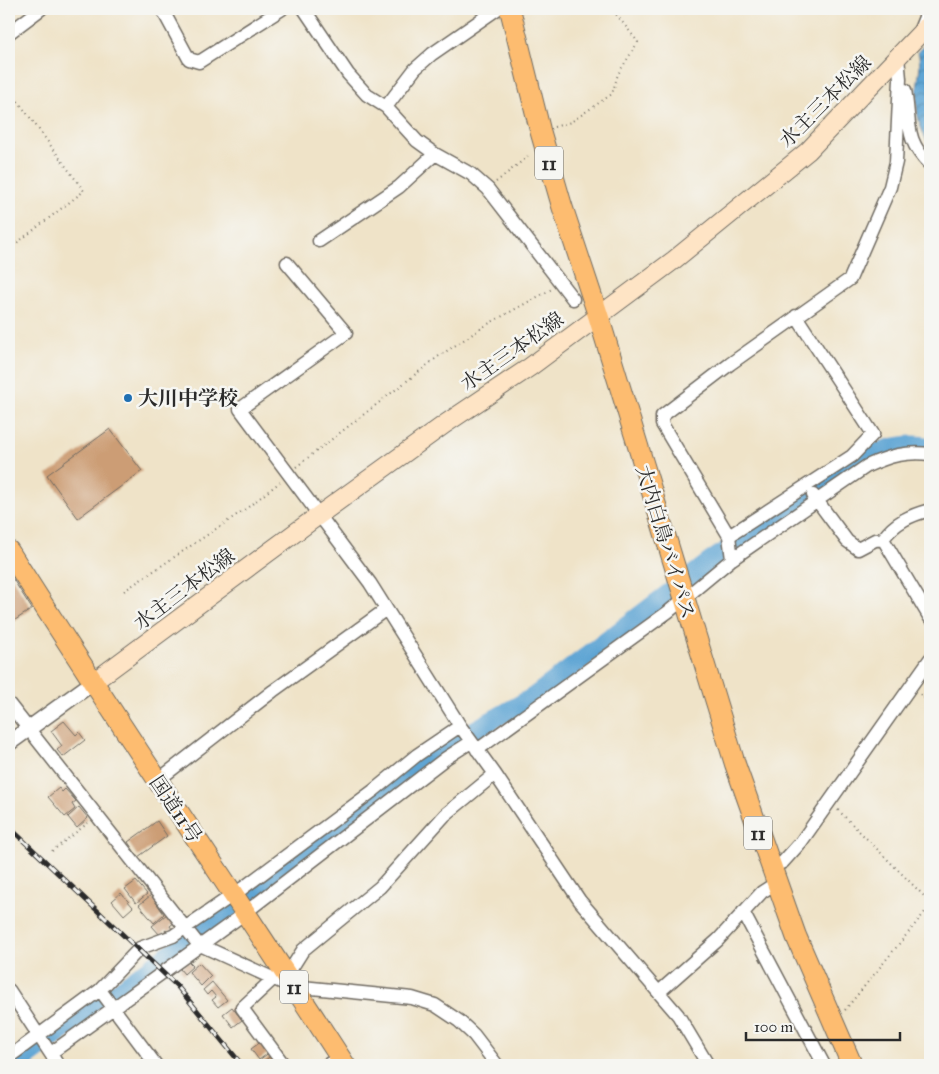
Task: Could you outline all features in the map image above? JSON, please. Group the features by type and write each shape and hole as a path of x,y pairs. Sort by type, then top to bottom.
{"highway":[{"name":"大内白鳥バイパス","path":"510,9 542,137 735,764 773,876 830,1017 852,1065"},
{"name":"国道11号","path":"9,551 92,683 240,903 283,982 337,1063"}],"main road":[{"name":"水主三本松線","path":"92,683 319,515 445,424 530,367 674,260 808,151 926,27"}],"street":[{"path":"9,33 41,9"},
{"path":"162,9 190,59 199,62 282,9"},
{"path":"304,9 348,74 367,95 386,107 417,141 435,154 471,174 488,189 572,299"},
{"path":"386,107 420,64 497,9"},
{"path":"926,27 930,9"},
{"path":"732,557 730,538 662,424 662,416 796,316 850,279 890,187 896,162 900,79 898,57"},
{"path":"900,79 905,91 912,142 930,165"},
{"path":"319,241 399,187 435,154"},
{"path":"287,263 346,333 240,409 370,583 385,610 461,728 495,774 580,901 678,1015 708,1065"},
{"path":"9,1057 100,990 140,948 173,936 240,903 450,755 472,744 668,612 681,590 732,557 812,493 852,456 874,434 796,316"},
{"path":"730,538 812,493 890,456 912,452 930,454"},
{"path":"812,493 847,541 858,549 875,540 883,539 890,529 913,514 930,510"},
{"path":"883,539 930,618"},
{"path":"157,780 273,691 385,610"},
{"path":"659,992 718,940 762,892 783,862 801,842 930,659"},
{"path":"9,743 92,683"},
{"path":"9,704 185,930 199,945 283,982 412,998 435,1005 458,1021 474,1036 497,1065"},
{"path":"51,1053 199,945 240,903 373,791 417,755 461,728"},
{"path":"284,1065 242,1008 283,982 303,950 380,887 445,815 495,774"},
{"path":"743,912 824,1065"},
{"path":"9,990 58,1065"},
{"path":"100,990 156,1065"}],"path":[{"path":"488,189 542,137 571,122 612,94 618,74 638,42 612,9"},
{"path":"9,89 84,191 9,249"},
{"path":"124,591 247,508 439,356 488,324 559,284"},
{"path":"829,801 930,902"},
{"path":"52,851 90,822"},
{"path":"830,1017 844,1011 930,906"}],"water":[{"path":"930,38 930,146 923,133 917,113 917,98 920,66 918,52"}],"building":[{"path":"110,429 142,471 78,518 47,475"},
{"path":"9,573 32,609 9,624"},
{"path":"64,721 76,735 79,732 85,740 63,757 57,750 62,746 51,731"},
{"path":"59,788 62,792 65,789 76,801 72,804 75,809 65,817 48,797"},
{"path":"79,807 88,818 77,828 68,817"},
{"path":"157,821 167,836 138,857 128,842"},
{"path":"136,881 147,894 136,903 125,889"},
{"path":"121,893 133,907 124,915 112,901"},
{"path":"151,895 164,914 154,923 139,905"},
{"path":"167,914 175,922 170,926 172,929 168,933 166,930 160,935 152,926"},
{"path":"188,961 193,966 184,974 180,969"},
{"path":"199,963 211,976 201,986 189,972"},
{"path":"212,982 227,1000 218,1007 212,1000 216,997 211,991 207,995 203,990"},
{"path":"232,1007 242,1020 233,1027 223,1014"},
{"path":"262,1041 270,1052 259,1060 251,1049"},
{"path":"272,1055 279,1065 260,1064"}],"waterway":[{"path":"16,1065 253,893 457,740 533,697 712,560 857,462 892,448 911,445 930,447"}],"railway":[{"path":"9,827 177,986 242,1065"}],"place":[{"name":"大川中学校","path":"128,398"}]}
